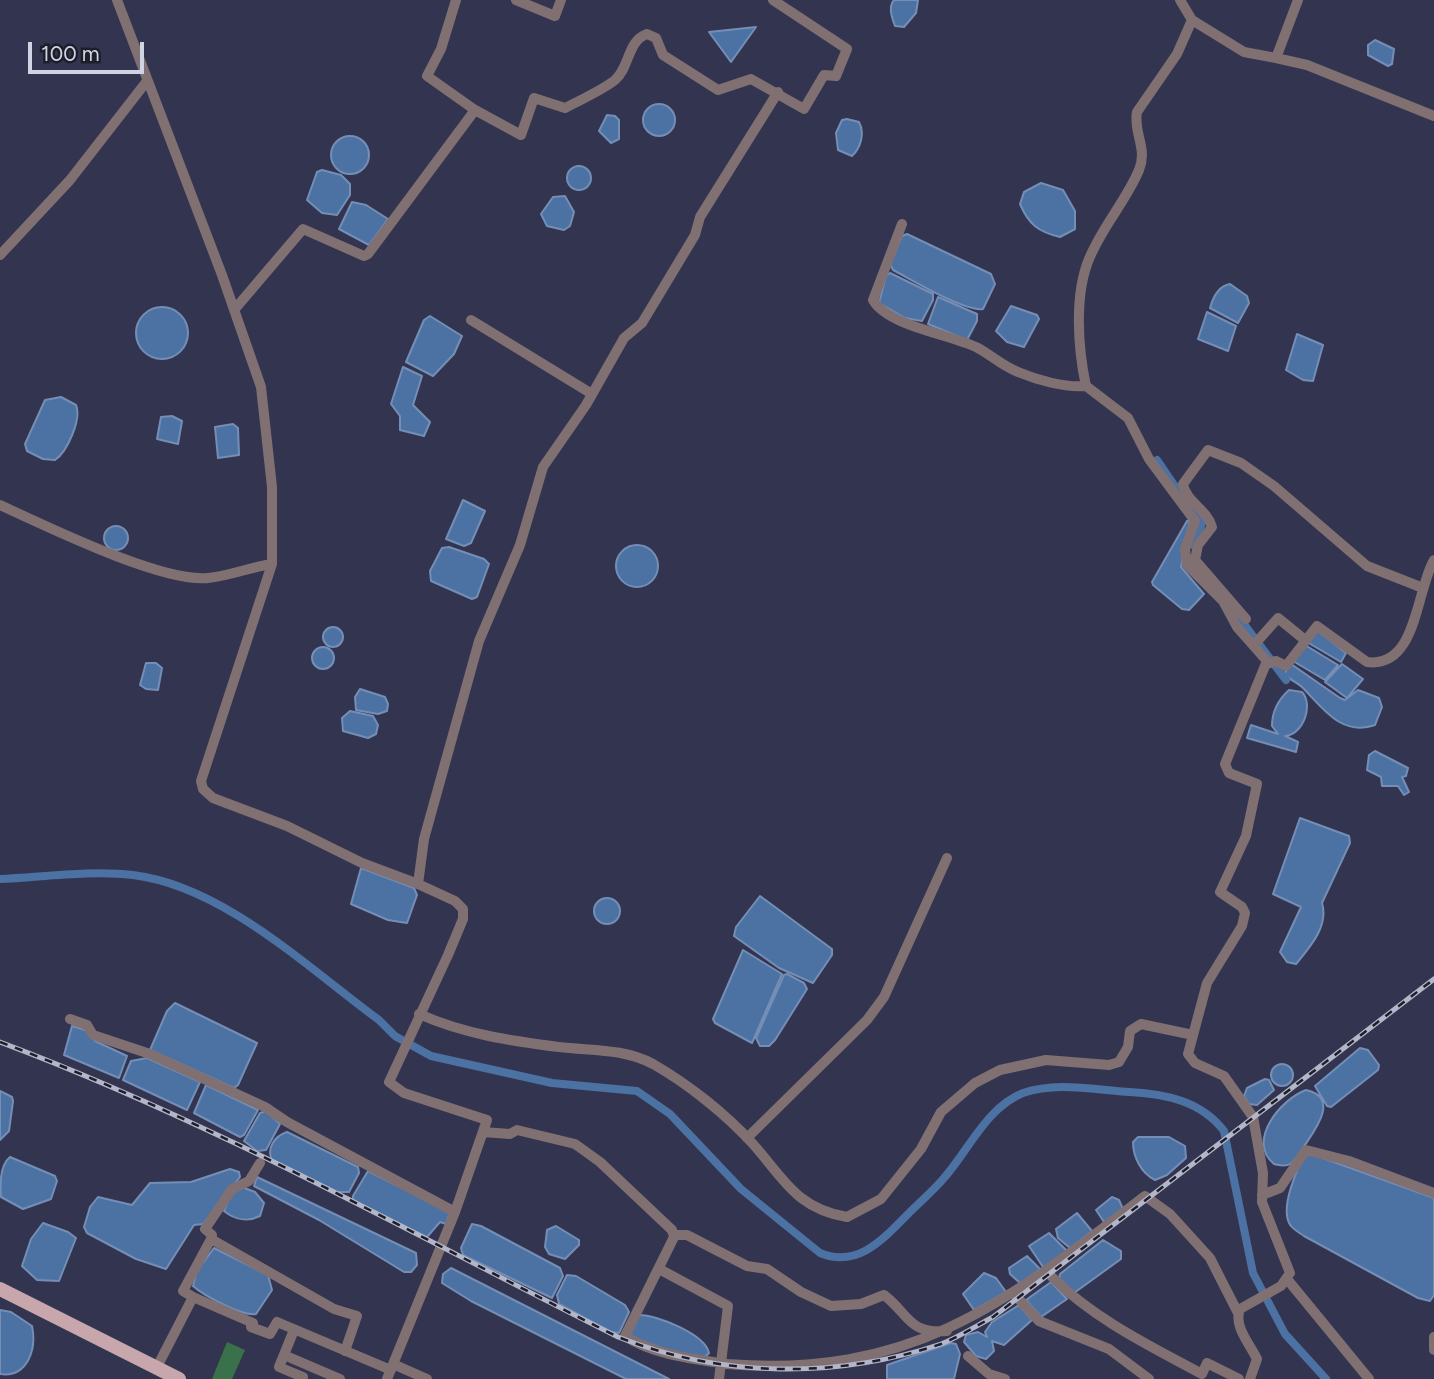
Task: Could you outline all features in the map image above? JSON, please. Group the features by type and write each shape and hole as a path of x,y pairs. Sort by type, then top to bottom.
{"main road":[{"path":"0,1289 179,1379"}],"street":[{"path":"117,0 261,387 272,488 272,564 201,781 203,789 213,798 287,826 362,863 455,901 464,914 448,955 392,1070 389,1082 392,1086 427,1101 485,1119 483,1132 455,1212 390,1371"},
{"path":"456,0 441,48 427,76 475,110 521,135 534,98 565,108 616,79 634,44 647,34 656,38 663,55 718,89 751,79 804,109 824,75 836,76 847,49 773,0"},
{"path":"516,0 555,16 561,0"},
{"path":"1180,0 1192,20 1244,52 1307,65 1434,116"},
{"path":"1276,58 1298,0"},
{"path":"1086,386 1080,321 1088,260 1139,169 1144,150 1135,121 1137,113 1177,54 1192,20"},
{"path":"0,255 70,180 147,81"},
{"path":"418,884 424,839 479,641 520,545 542,467 592,394 624,338 642,323 695,235 701,217 778,92"},
{"path":"234,310 303,229 361,256 368,254 447,144 475,110"},
{"path":"902,225 873,300 880,308 911,324 975,347 1017,372 1075,387 1086,386 1128,418 1149,459 1182,508 1193,517 1195,525 1185,549 1187,565 1223,601 1237,627 1257,641 1272,662 1286,666 1317,626 1367,662 1388,660 1400,650 1406,639 1434,560"},
{"path":"471,320 592,394"},
{"path":"1246,619 1195,560 1198,545 1212,527 1201,509 1185,493 1182,484 1208,450 1241,463 1274,486 1367,566 1423,588"},
{"path":"0,505 115,554 172,574 207,579 272,564"},
{"path":"1257,641 1278,618 1305,640"},
{"path":"1239,1311 1284,1283 1290,1272 1262,1202 1260,1144 1253,1117 1224,1076 1189,1059 1207,983 1230,950 1244,920 1242,907 1222,896 1221,888 1246,836 1257,784 1229,774 1225,764 1244,713 1272,662"},
{"path":"747,1139 867,1020 884,998 947,858"},
{"path":"417,1017 497,1038 635,1056 702,1099 747,1139 805,1203 819,1210 847,1217 881,1199 921,1149 941,1112 975,1083 1000,1070 1046,1060 1109,1065 1119,1062 1131,1039 1130,1031 1140,1024 1193,1035"},
{"path":"70,1019 87,1025 96,1037 149,1054 265,1107 335,1149 412,1187 455,1212"},
{"path":"483,1132 510,1135 517,1130 575,1144 659,1216 674,1235"},
{"path":"1262,1195 1279,1188 1306,1150 1349,1161 1434,1193"},
{"path":"260,1163 249,1181 232,1189 205,1228 212,1235 211,1240 183,1291 253,1323 251,1327 264,1333 270,1334 277,1322 390,1371 427,1379"},
{"path":"674,1235 625,1336 673,1354 722,1363 787,1371 835,1368 889,1356 953,1332 1014,1294 1145,1196 1170,1214 1210,1258 1239,1311 1247,1344 1256,1359 1250,1379"},
{"path":"674,1235 687,1235 747,1266 767,1269 800,1292 831,1307 861,1304 884,1295 915,1327 953,1332"},
{"path":"211,1240 334,1309 357,1316 345,1351"},
{"path":"661,1270 728,1306 719,1379"},
{"path":"1052,1276 1073,1297 1116,1326 1202,1374 1207,1363 1240,1379"},
{"path":"1284,1283 1369,1379"},
{"path":"1014,1294 1040,1321 1109,1349 1149,1379"},
{"path":"157,1367 193,1297"},
{"path":"295,1330 279,1367 303,1377 302,1379"},
{"path":"1434,1338 1434,1350"},
{"path":"284,1355 340,1379"},
{"path":"968,1356 989,1374 1005,1379"}],"green space":[{"path":"227,1342 245,1350 232,1379 212,1379"}],"water":[{"path":"894,0 918,0 916,13 904,27 895,26 891,9"},
{"path":"756,27 731,62 709,32"},
{"path":"1375,40 1394,49 1392,64 1388,66 1368,55 1368,45"},
{"path":"659,104 671,108 675,120 671,132 659,136 647,132 643,120 647,108"},
{"path":"607,115 615,116 619,120 619,139 611,143 599,131"},
{"path":"842,120 859,122 862,130 860,144 852,156 838,150 836,133"},
{"path":"350,136 364,141 369,155 364,169 350,174 336,169 331,155 336,141"},
{"path":"579,166 588,169 591,178 588,187 579,190 570,187 567,178 570,169"},
{"path":"322,170 341,175 350,184 350,195 337,215 322,213 307,200 317,172"},
{"path":"1041,183 1063,190 1075,211 1075,229 1060,237 1036,227 1020,204 1024,192"},
{"path":"565,196 574,212 570,226 564,230 547,226 541,214 553,197"},
{"path":"352,202 366,205 388,219 369,245 339,229"},
{"path":"907,234 991,274 995,284 983,309 952,301 893,270 890,264 902,236"},
{"path":"890,273 933,294 933,300 922,321 905,318 879,303 886,276"},
{"path":"1230,284 1247,296 1249,303 1238,323 1210,308 1222,287"},
{"path":"938,297 977,314 977,321 967,340 928,324"},
{"path":"1011,306 1037,315 1039,319 1024,347 1007,342 996,331"},
{"path":"162,307 172,309 180,315 186,323 186,343 180,351 172,357 162,359 152,357 144,351 138,343 136,333 138,323 144,315 152,309"},
{"path":"1207,312 1236,326 1228,351 1198,339"},
{"path":"430,316 462,336 454,354 433,376 406,362 424,320"},
{"path":"1297,334 1323,345 1313,381 1303,380 1286,370"},
{"path":"403,367 422,376 413,405 430,422 424,436 400,430 400,416 391,404"},
{"path":"61,397 76,405 75,426 60,456 55,460 43,459 27,451 25,444 45,400"},
{"path":"172,416 182,421 178,444 157,439 161,417"},
{"path":"233,424 238,428 239,455 218,458 215,427"},
{"path":"463,500 485,511 471,543 464,546 446,539"},
{"path":"1190,520 1181,567 1204,594 1189,610 1182,609 1152,582"},
{"path":"116,526 125,529 128,538 125,547 116,550 107,547 104,538 107,529"},
{"path":"637,545 652,551 658,566 652,581 637,587 622,581 616,566 622,551"},
{"path":"449,547 484,559 489,564 477,597 472,599 431,581 430,571 442,548"},
{"path":"329,627 337,627 343,637 337,647 329,647 323,641 323,633"},
{"path":"1316,629 1346,653 1341,662 1307,642"},
{"path":"1305,645 1338,665 1325,680 1293,661"},
{"path":"323,647 333,654 334,658 327,668 323,669 313,662 312,658 319,648"},
{"path":"146,663 156,663 162,668 158,690 146,689 140,685"},
{"path":"1291,664 1345,700 1358,690 1379,698 1382,707 1375,725 1352,727 1333,718 1302,687 1284,674"},
{"path":"1342,664 1363,679 1347,698 1325,682"},
{"path":"360,689 385,697 387,711 378,714 356,710 355,697"},
{"path":"1289,690 1302,692 1307,704 1305,718 1297,731 1285,736 1298,742 1296,752 1247,738 1251,725 1278,734 1272,726 1273,716 1279,702"},
{"path":"350,711 373,716 378,725 376,734 368,738 343,731 342,718"},
{"path":"1375,751 1408,768 1406,776 1402,777 1409,792 1404,795 1398,786 1382,786 1381,777 1367,770 1369,755"},
{"path":"1300,818 1349,836 1350,843 1322,903 1321,928 1296,964 1287,962 1280,952 1301,907 1273,894"},
{"path":"361,868 414,888 417,895 407,923 388,920 351,904"},
{"path":"760,896 832,949 832,955 813,983 779,968 734,936 736,927"},
{"path":"607,898 616,902 620,911 616,920 607,924 598,920 594,911 598,902"},
{"path":"743,950 782,974 752,1043 715,1023 713,1019"},
{"path":"784,975 804,983 807,989 775,1040 769,1046 760,1046 756,1038"},
{"path":"175,1003 257,1043 238,1085 234,1088 150,1050 167,1011"},
{"path":"72,1026 88,1031 95,1041 127,1056 119,1078 64,1055"},
{"path":"1360,1048 1368,1050 1379,1065 1378,1070 1331,1107 1327,1106 1315,1086"},
{"path":"147,1058 200,1082 187,1110 123,1080 131,1061"},
{"path":"1282,1064 1290,1067 1293,1075 1290,1083 1282,1086 1274,1083 1271,1075 1274,1067"},
{"path":"1265,1079 1269,1080 1274,1090 1257,1105 1249,1104 1244,1096 1247,1088"},
{"path":"206,1085 258,1110 244,1135 240,1137 194,1113"},
{"path":"1306,1090 1321,1099 1323,1113 1320,1120 1293,1162 1282,1166 1274,1164 1266,1155 1265,1133 1278,1111"},
{"path":"0,1091 12,1097 13,1101 9,1131 0,1140"},
{"path":"266,1111 280,1124 266,1150 257,1151 244,1141 260,1113"},
{"path":"287,1132 358,1167 359,1173 349,1192 337,1192 272,1160 270,1151 273,1143"},
{"path":"1138,1137 1169,1137 1185,1146 1186,1158 1167,1175 1155,1180 1142,1169 1136,1159 1133,1142"},
{"path":"1306,1152 1434,1198 1434,1295 1430,1301 1418,1298 1304,1236 1291,1226 1288,1219 1288,1200 1294,1178"},
{"path":"10,1157 55,1176 57,1181 51,1199 23,1209 1,1197 2,1170"},
{"path":"230,1169 239,1172 240,1177 203,1224 194,1225 166,1269 136,1259 87,1233 84,1227 90,1207 98,1197 132,1205 150,1183 191,1182"},
{"path":"368,1171 450,1212 446,1224 440,1222 427,1237 360,1205 353,1196"},
{"path":"257,1177 416,1253 417,1265 411,1272 404,1272 319,1220 254,1186"},
{"path":"242,1187 255,1192 264,1203 260,1216 242,1219 224,1211 230,1196"},
{"path":"1112,1197 1119,1200 1123,1209 1104,1222 1096,1210"},
{"path":"1077,1213 1092,1231 1070,1248 1058,1238 1056,1229"},
{"path":"43,1223 68,1232 76,1238 59,1281 37,1280 22,1266 31,1239"},
{"path":"472,1224 481,1226 560,1268 563,1276 552,1298 463,1255 461,1248"},
{"path":"556,1226 579,1240 579,1245 565,1259 549,1254 545,1247 547,1230"},
{"path":"1049,1233 1068,1252 1043,1267 1029,1246"},
{"path":"1103,1240 1121,1251 1121,1259 1074,1293 1059,1279 1060,1274"},
{"path":"214,1248 268,1275 272,1290 256,1314 233,1309 193,1286 197,1271"},
{"path":"1027,1256 1040,1269 1021,1284 1010,1274 1009,1268"},
{"path":"451,1268 669,1379 626,1379 471,1301 442,1283 443,1274"},
{"path":"984,1273 996,1278 1006,1292 974,1310 963,1294"},
{"path":"567,1275 576,1276 625,1305 629,1312 619,1333 611,1332 559,1304 557,1295"},
{"path":"1051,1282 1067,1299 1041,1317 1026,1300"},
{"path":"1019,1305 1032,1320 1004,1345 992,1341 994,1351 986,1359 976,1356 964,1342 966,1335 978,1332 987,1337 985,1332 992,1322"},
{"path":"0,1310 11,1312 32,1326 33,1344 28,1360 17,1372 9,1374 0,1374"},
{"path":"639,1315 657,1318 679,1327 699,1339 709,1353 705,1357 691,1358 632,1338 630,1332"},
{"path":"951,1343 956,1344 960,1354 954,1379 887,1379 887,1365"}],"waterway":[{"path":"1157,460 1183,498"},
{"path":"1191,508 1202,523 1194,546"},
{"path":"1237,615 1286,680"},
{"path":"0,879 100,873 133,875 166,882 232,912 263,932 379,1020 395,1036 431,1056 552,1083 637,1091 670,1114 741,1189 820,1253 834,1257 859,1254 881,1240 940,1182 999,1108 1023,1093 1036,1089 1076,1087 1157,1095 1182,1101 1205,1113 1224,1131 1253,1273 1285,1334 1326,1379"}],"railway":[{"path":"0,1042 80,1073 236,1144 618,1337 657,1351 698,1360 779,1369 820,1368 861,1363 941,1344 993,1317 1434,979"}]}
